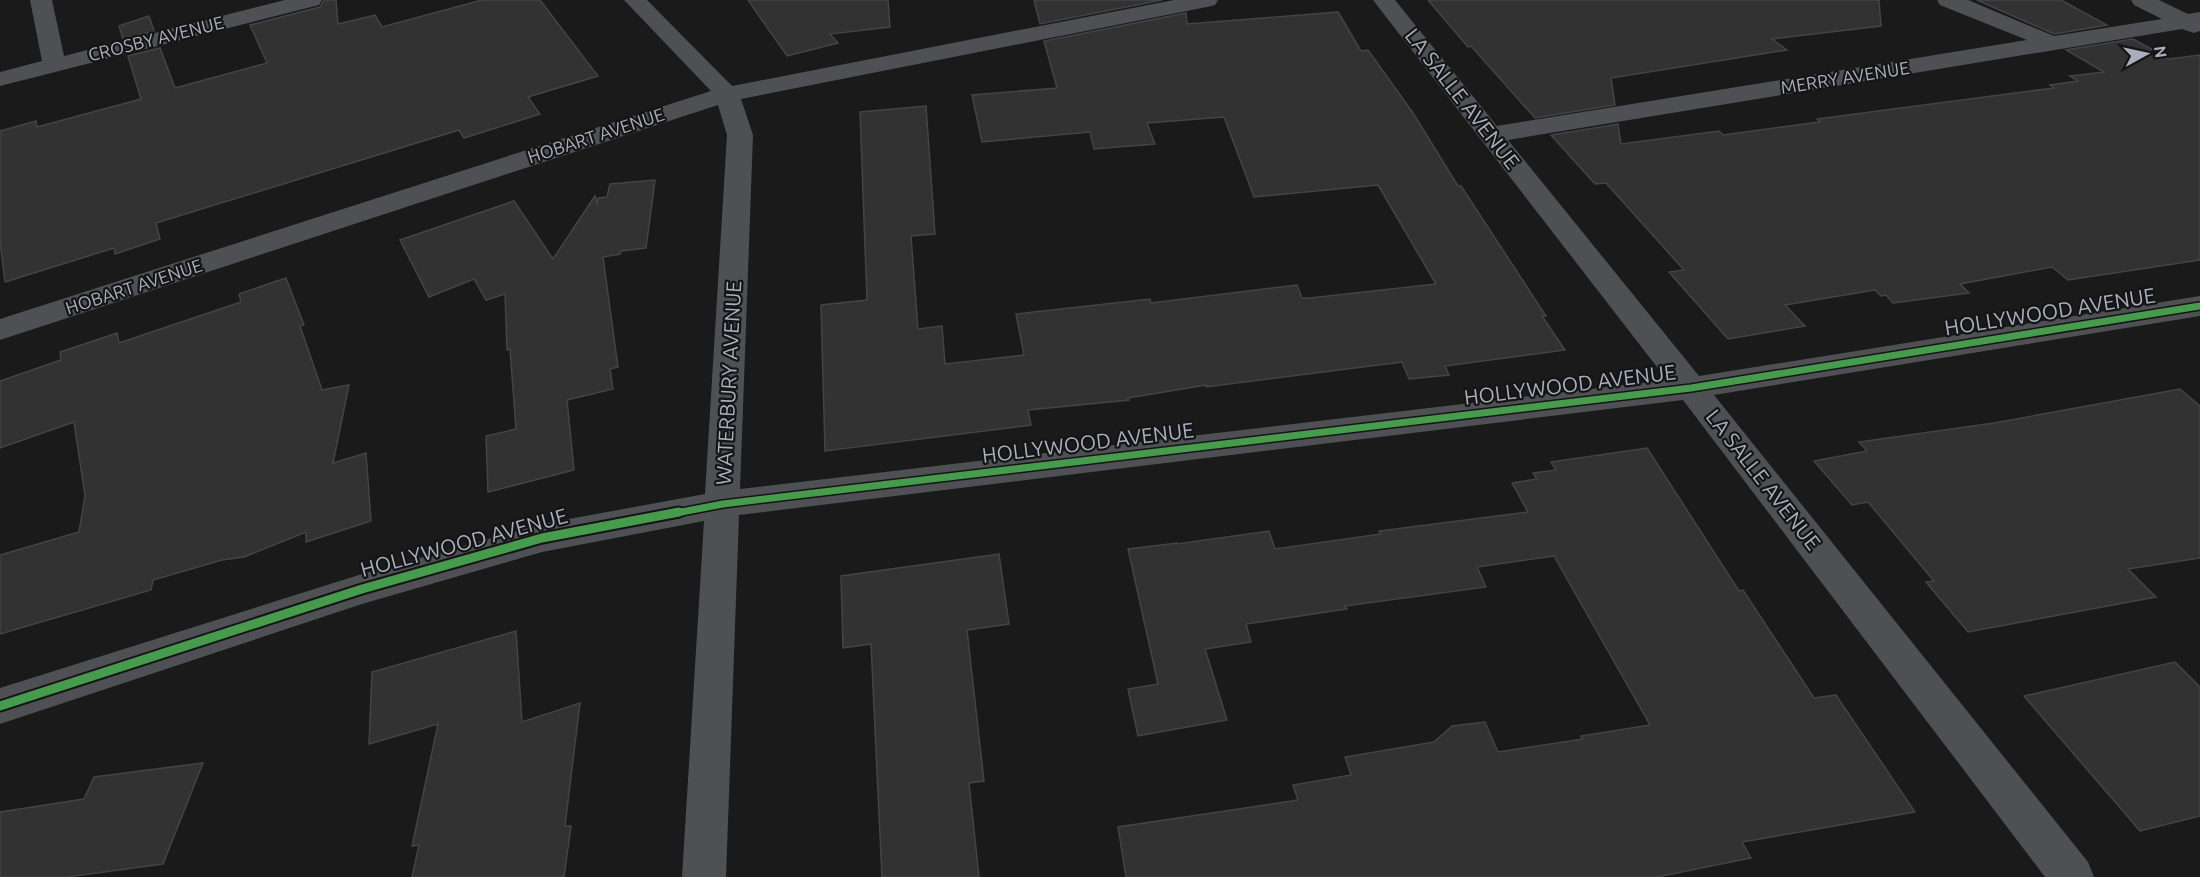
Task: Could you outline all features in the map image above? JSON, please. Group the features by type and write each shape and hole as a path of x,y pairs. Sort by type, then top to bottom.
{"street":[{"path":"40,0 54,65"},
{"name":"CROSBY AVENUE","path":"0,79 311,0"},
{"name":"WATERBURY AVENUE","path":"635,0 727,94 740,135 705,877"},
{"name":"HOBART AVENUE","path":"0,330 727,94 1207,0"},
{"name":"LA SALLE AVENUE","path":"1384,0 1691,388 2072,877"},
{"path":"1948,0 2053,44"},
{"path":"2142,0 2196,24"},
{"name":"MERRY AVENUE","path":"1490,135 2053,44 2196,24"},
{"name":"HOLLYWOOD AVENUE","path":"0,706 362,589 542,538 723,504 1691,388 2200,306"}],"building":[{"path":"324,0 336,0 338,24 375,15 382,27 482,0 540,0 598,76 528,97 540,114 464,138 459,130 156,223 160,239 115,254 114,248 5,282 0,241 0,131 36,121 37,127 141,99 128,56 160,48 175,88 267,63 250,25 320,7"},
{"path":"748,0 888,0 890,27 830,34 838,43 787,56"},
{"path":"1034,0 1162,0 1040,24"},
{"path":"1428,0 1879,0 1881,26 1772,39 1787,50 1611,78 1615,105 1535,118 1471,46 1468,47"},
{"path":"1977,0 2061,0 2107,25 2054,34"},
{"path":"1338,12 1361,51 1368,50 1413,113 1458,186 1461,186 1546,316 1542,316 1565,350 1445,366 1449,375 1409,379 1402,362 1206,387 1206,385 1128,398 1129,400 1028,410 1031,425 825,451 821,305 867,300 860,112 926,106 935,234 911,236 918,329 942,326 945,364 1024,355 1016,314 1150,299 1151,303 1297,285 1302,298 1310,298 1436,284 1378,185 1254,197 1224,117 1147,123 1155,144 1094,149 1090,132 982,142 972,95 1057,88 1044,41 1186,13 1187,24"},
{"path":"149,16 154,31 123,39 119,26"},
{"path":"2133,39 2169,59 2200,55 2200,260 2068,280 2052,267 1960,284 1969,293 1893,303 1886,295 1881,296 1875,290 1785,305 1805,326 1728,339 1669,272 1684,270 1606,183 1595,184 1551,135 1618,124 1621,144 1719,131 1723,135 1820,122 1817,119 2054,88 2050,85 2078,81 2070,76 2104,72 2066,50"},
{"path":"655,180 646,248 621,251 620,254 603,257 618,367 610,369 613,389 567,400 574,470 488,492 486,436 516,429 510,349 507,350 505,294 486,300 474,279 429,297 400,240 514,201 553,259 595,196 597,205 598,198 607,197 610,184"},
{"path":"286,278 304,325 300,326 322,390 349,385 333,463 366,453 371,521 306,542 306,532 244,557 222,560 153,580 151,590 0,634 0,555 79,532 85,496 74,422 0,448 0,381 61,360 60,352 117,333 119,343 241,302 239,294"},
{"path":"2180,389 2200,406 2200,558 2128,569 2156,597 1968,632 1926,582 1934,581 1868,502 1852,505 1814,461 1867,451 1859,442 1994,423"},
{"path":"1647,448 1739,591 1743,590 1814,698 1836,695 1915,812 1742,842 1751,858 1657,877 1126,877 1118,827 1298,800 1293,785 1351,775 1345,757 1434,742 1452,726 1485,722 1498,752 1583,739 1581,736 1650,725 1554,556 1477,567 1486,587 1345,606 1347,609 1246,624 1251,642 1205,649 1227,720 1138,736 1128,689 1158,684 1128,549 1269,531 1275,549 1381,534 1379,531 1528,512 1512,483 1537,479 1533,473 1556,470 1551,462"},
{"path":"999,554 1009,624 967,630 984,781 969,783 979,877 882,877 871,644 843,648 841,576"},
{"path":"516,631 522,722 580,703 565,826 571,826 564,877 412,877 419,845 412,846 438,724 369,744 372,672"},
{"path":"2175,662 2200,687 2200,816 2140,831 2024,696"},
{"path":"203,763 163,864 67,877 0,877 0,812 84,799 94,777"}],"cycle path":[{"path":"0,706 362,589 542,538 723,504 1691,388 2200,306"}]}
